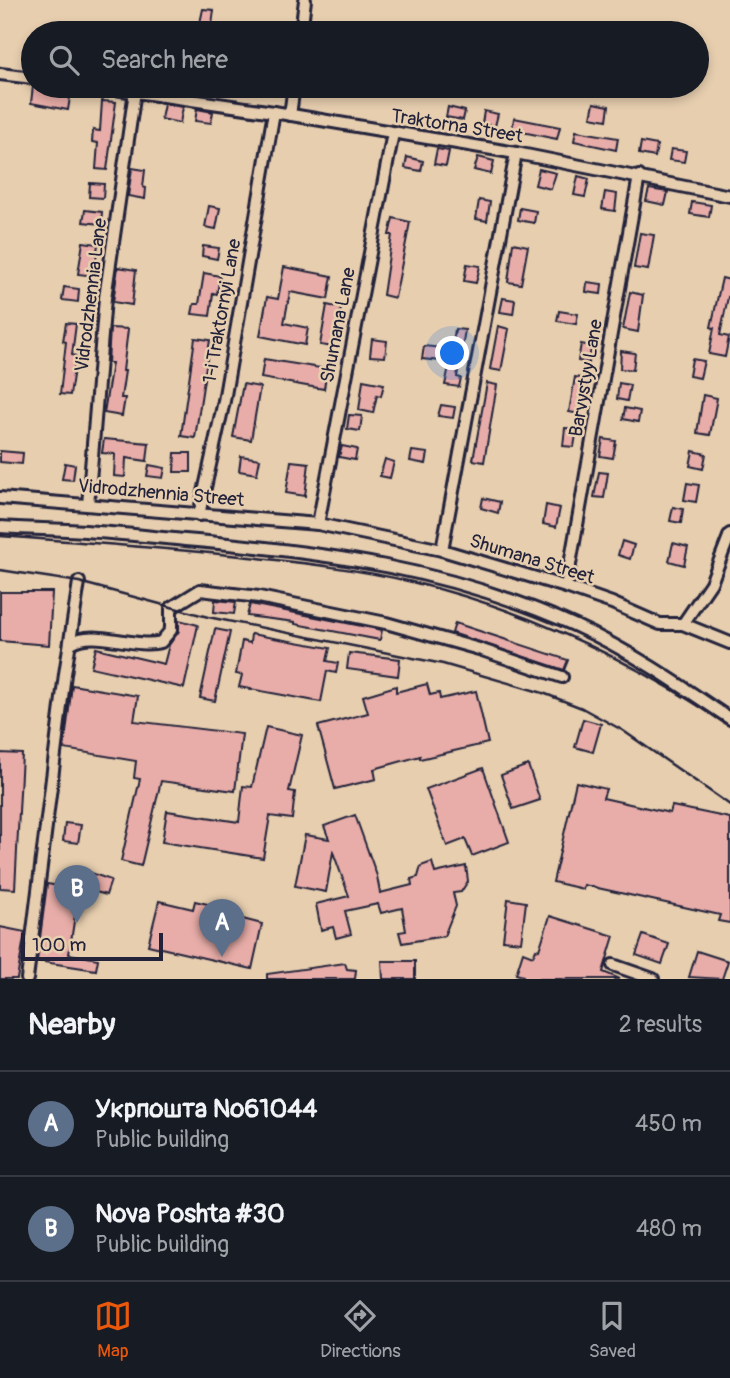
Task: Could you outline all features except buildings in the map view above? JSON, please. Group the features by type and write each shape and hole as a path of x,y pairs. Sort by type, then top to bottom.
{"street":[{"path":"303,21 306,0"},
{"path":"0,74 21,77"},
{"name":"Vidrodzhennia Lane","path":"88,505 105,298 134,98"},
{"name":"Traktorna Street","path":"179,98 516,153 730,195"},
{"path":"290,115 292,98"},
{"name":"1-i Traktornyi Lane","path":"199,515 224,401 274,113"},
{"name":"Shumana Lane","path":"318,524 393,133"},
{"path":"442,550 516,153"},
{"name":"Barvystyy Lane","path":"566,587 639,176"},
{"name":"Vidrodzhennia Street","path":"0,498 318,524"},
{"name":"Shumana Street","path":"318,524 442,550 566,587 660,624 683,624 730,643"},
{"path":"0,527 88,531 303,551 341,556 430,575 512,601 578,627 653,666 730,719"},
{"path":"683,624 711,583 730,534"},
{"path":"27,979 79,582"},
{"path":"71,643 92,638 142,645 161,642 171,630 171,608 200,590 218,591 367,618 479,649 562,677"},
{"path":"613,965 653,979"}],"railway":[{"path":"0,536 270,559 412,582 496,607 577,640 655,680 730,726"},
{"path":"0,570 79,582 208,617 443,664 543,693 582,708 622,730 730,805"}],"place":[{"name":"Nova Poshta #30","path":"77,923"},
{"name":"Укрпошта №61044","path":"222,957"}]}
